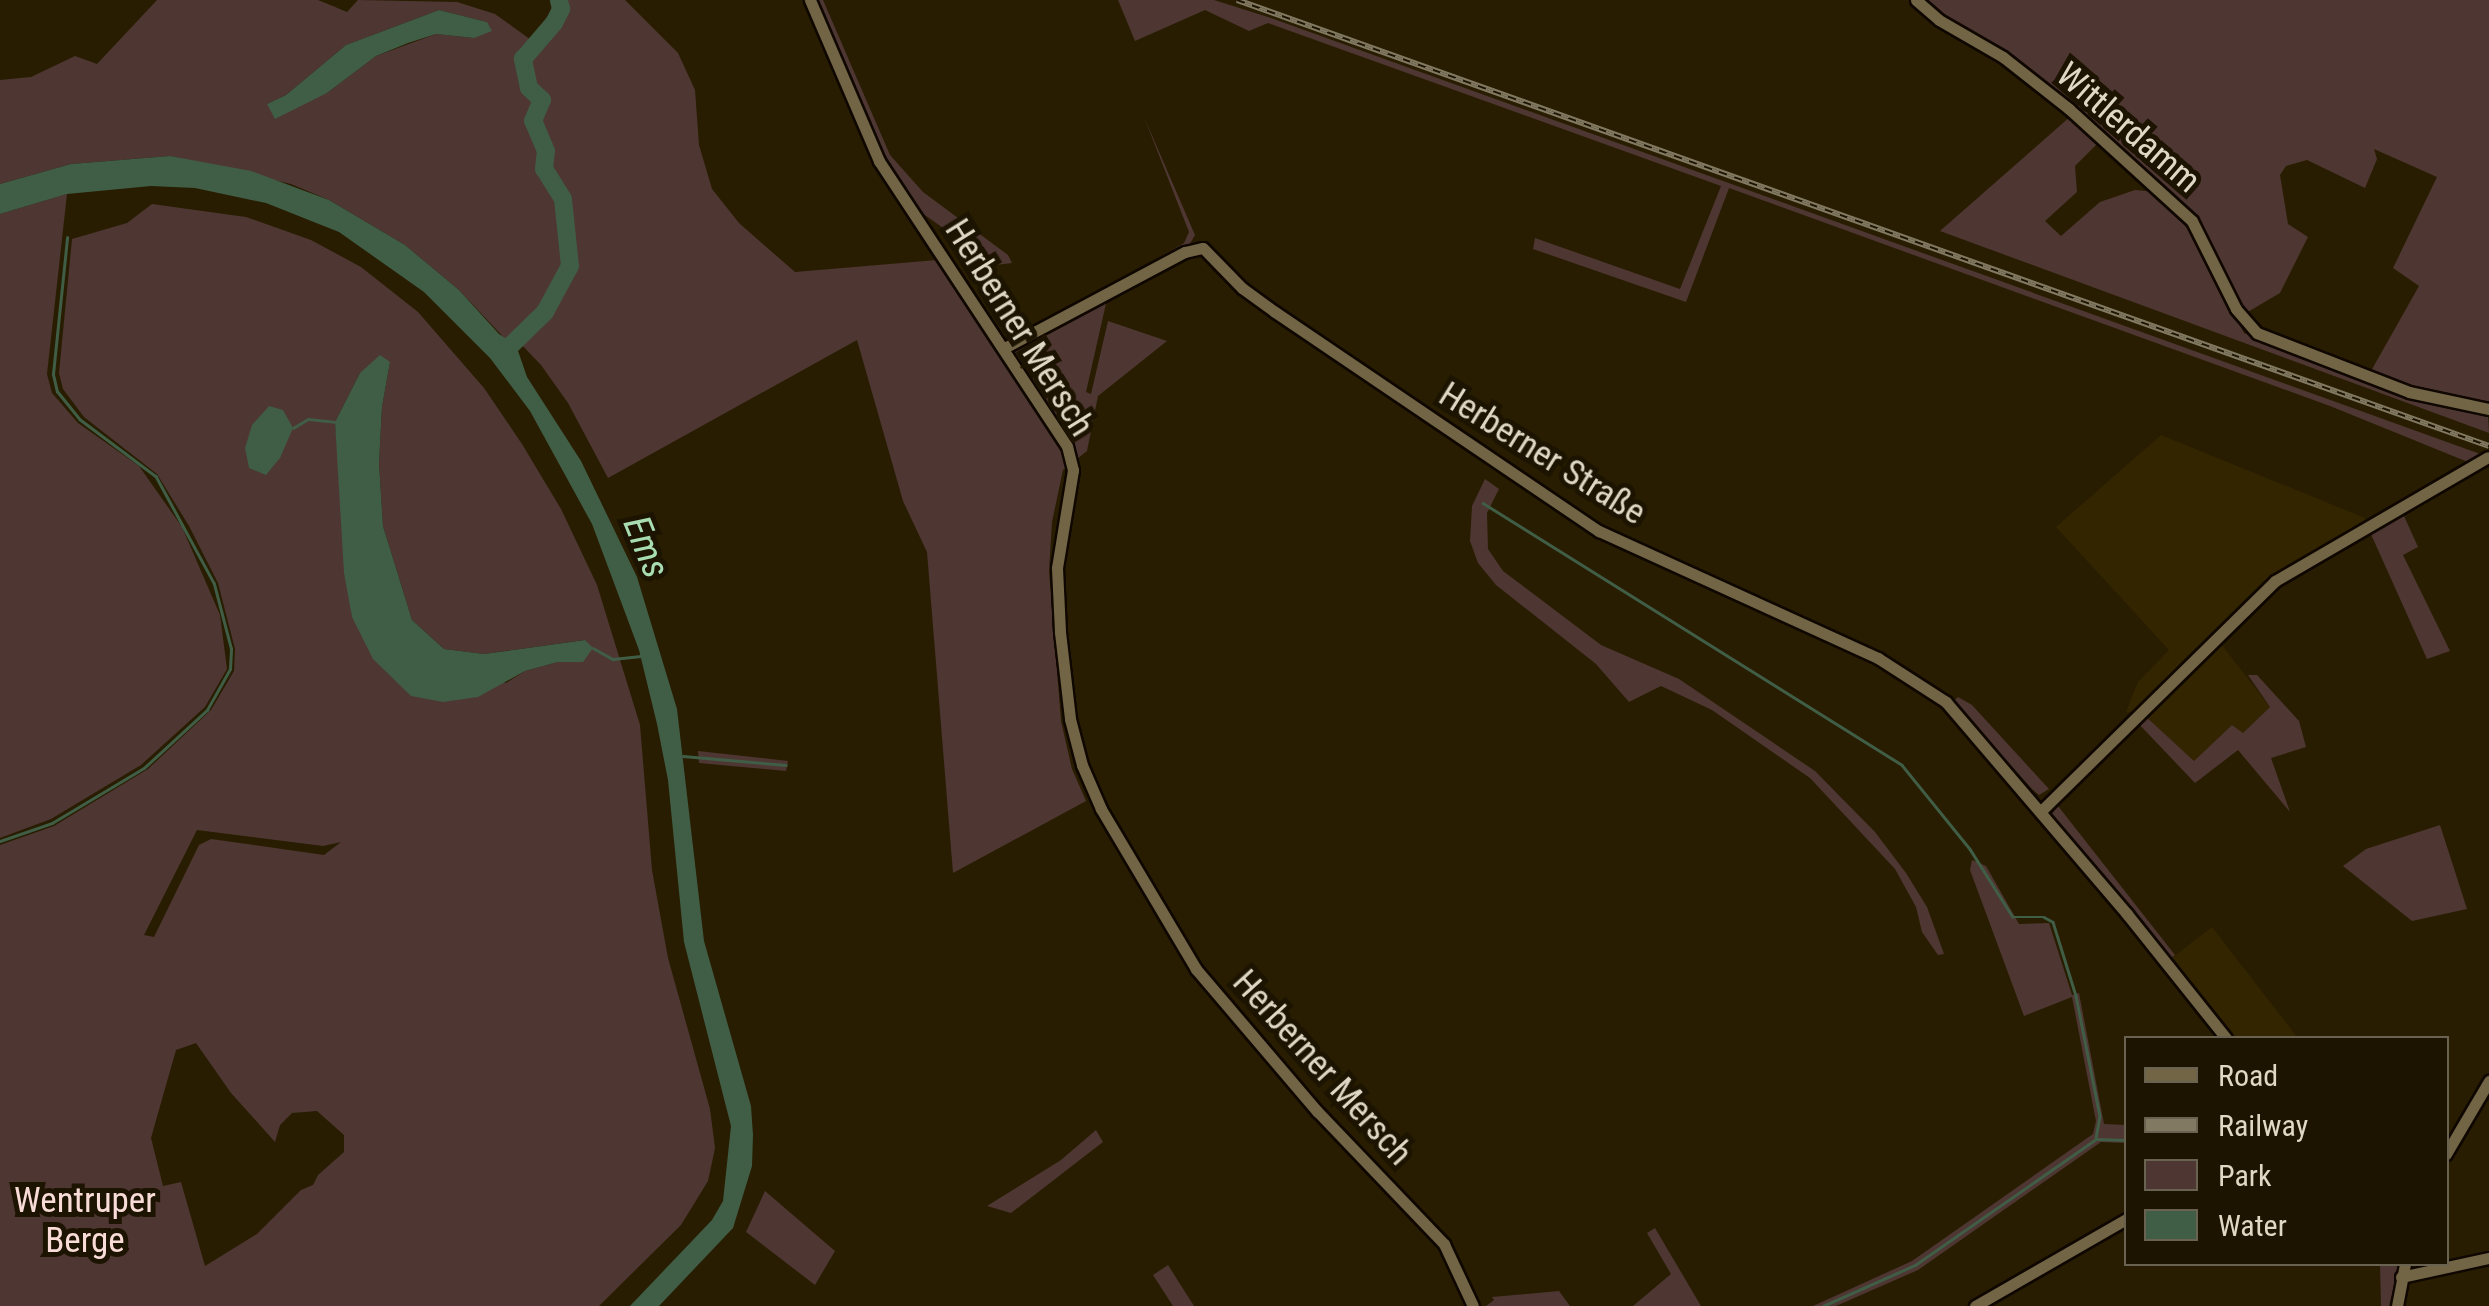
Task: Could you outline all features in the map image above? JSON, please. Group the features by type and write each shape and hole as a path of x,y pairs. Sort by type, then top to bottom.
{"street":[{"name":"Herberner Mersch","path":"810,0 879,161 1006,347 1067,446 1074,470 1057,568 1060,632 1070,720 1082,765 1101,809 1196,969 1317,1111 1444,1244 1467,1303"},
{"name":"Wittlerdamm","path":"1916,0 1939,20 2002,56 2069,109 2192,221 2236,309 2257,333 2409,392 2489,410"},
{"name":"Herberner Straße","path":"1006,347 1185,252 1204,248 1242,288 1274,312 1599,530 1829,634 1919,682 1946,702 2041,810 2224,1036"},
{"path":"2041,810 2276,581 2488,457"},
{"path":"2449,1149 2489,1081"},
{"path":"1974,1306 2124,1220"},
{"path":"2449,1264 2489,1258"},
{"path":"2397,1306 2403,1270 2432,1266"}],"shaded area":[{"path":"2161,435 2365,518 2370,532 2298,571 2221,644 2270,707 2243,733 2232,725 2194,761 2142,713 2126,712 2138,682 2169,650 2056,527"},
{"path":"2212,927 2296,1036 2232,1036 2169,960"}],"green space":[{"path":"157,0 318,0 347,12 358,0 457,2 495,14 538,45 558,27 566,11 553,11 556,0 625,0 678,53 695,90 699,145 712,189 739,223 795,272 937,260 1003,356 1107,299 1086,392 1091,394 1108,321 1167,341 1098,396 1087,451 1063,470 1052,522 1049,571 1061,721 1072,769 1086,801 953,873 927,552 903,501 857,340 608,478 568,403 518,341 509,343 459,290 405,245 329,200 291,184 170,156 71,164 0,184 0,80 31,77 75,56 97,64","holes":["439,10 487,22 474,38 436,34 376,56 327,93 267,104 286,95 346,45"]},
{"path":"814,0 823,0 890,155 923,192 1008,255 1012,263 996,265 919,211 882,157"},
{"path":"1118,0 1214,0 1271,18 2483,455 2473,464 2330,406 1729,188 1686,302 1533,249 1535,238 1680,289 1721,186 1268,23 1249,31 1205,10 1135,41"},
{"path":"1911,0 2489,0 2489,404 2408,387 2371,371 2419,286 2393,268 2437,177 2374,149 2377,159 2365,188 2307,160 2286,166 2280,175 2288,224 2308,237 2280,293 2246,313 2191,216 2179,210 2244,333 2411,398 2488,416 2489,433 1940,231 2072,115","holes":["2099,142 2156,192 2135,190 2100,202 2061,236 2045,221 2077,192 2075,166"]},
{"path":"1144,117 1195,235 1188,247 1130,274 1184,243 1189,232"},
{"path":"67,194 47,374 52,393 78,423 139,466 182,527 220,615 227,669 205,707 141,765 51,819 0,838 0,214"},
{"name":"Wentruper Berge","path":"152,204 246,217 311,240 361,267 418,312 484,388 561,509 597,585 640,725 652,870 668,958 710,1109 715,1148 708,1181 681,1225 599,1306 0,1306 0,845 54,826 148,769 211,710 234,671 235,649 218,583 189,526 157,474 84,417 63,389 59,373 72,239 127,223","holes":["390,362 382,407 379,463 383,526 412,620 444,649 484,654 584,640 583,662 558,662 525,671 506,683 352,617 335,422 360,373","197,830 323,846 341,842 324,855 211,839 199,845 154,937 144,935","196,1043 231,1093 275,1142 280,1125 292,1113 317,1111 344,1135 344,1152 318,1175 313,1185 301,1190 257,1234 205,1266 181,1182 163,1186 151,1138 176,1050"]},
{"path":"1485,479 1499,489 1487,513 1488,549 1503,571 1601,645 1679,679 1815,771 1875,832 1906,873 1927,907 1944,954 1938,955 1922,932 1916,907 1895,869 1810,778 1712,710 1661,686 1629,702 1596,664 1496,585 1478,563 1470,541 1472,506"},
{"path":"2404,516 2418,547 2403,555 2450,651 2427,659 2370,532"},
{"path":"2248,675 2257,675 2299,721 2306,747 2271,758 2290,812 2238,750 2195,783 2136,721 2142,713 2194,761 2232,725 2243,733 2270,707"},
{"path":"1958,697 1972,705 2049,789 2039,795 2032,789 1953,702"},
{"path":"698,751 788,761 786,771 699,763"},
{"path":"2058,806 2175,955 2169,960 2051,815"},
{"path":"2440,825 2467,909 2412,921 2343,866 2366,849"},
{"path":"1972,860 1986,866 2019,924 2049,923 2072,995 2079,993 2104,1124 2124,1125 2124,1143 2101,1142 1918,1270 1836,1306 1813,1306 1912,1261 2093,1134 2096,1121 2072,997 2024,1016 1970,870"},
{"path":"1096,1130 1103,1142 1011,1213 987,1206 1061,1160"},
{"path":"765,1191 835,1251 815,1285 746,1232"},
{"path":"1655,1228 1701,1306 1633,1306 1671,1274 1647,1233"},
{"path":"1168,1265 1194,1306 1173,1306 1153,1275"},
{"path":"2380,1266 2399,1266 2389,1306 2381,1306"},
{"path":"1559,1291 1570,1306 1486,1306 1494,1300 1492,1297"}],"water":[{"path":"439,10 487,22 492,31 474,38 436,34 408,43 376,56 327,93 275,119 267,104 286,95 346,45"},
{"path":"170,156 251,171 329,200 405,245 459,290 499,334 516,345 527,377 581,461 637,577 677,709 704,941 751,1106 753,1135 752,1166 733,1228 659,1306 630,1306 712,1220 723,1201 731,1126 684,942 668,780 657,724 639,650 592,524 530,411 490,358 424,292 339,232 266,203 195,188 151,186 67,194 0,214 0,184 71,164"},
{"path":"380,355 390,362 382,407 379,463 383,526 412,620 444,649 484,654 585,640 593,648 583,662 558,662 525,671 478,697 443,702 411,696 373,659 352,617 344,573 335,422 360,373"},
{"path":"269,406 283,410 293,428 280,458 266,475 249,468 245,448 252,425"}],"waterway":[{"path":"501,355 545,312 570,266 563,199 544,169 546,151 533,121 542,100 529,88 523,59 554,23 561,9 559,0"},
{"path":"0,841 52,823 144,768 207,710 230,669 231,649 214,584 156,477 80,420 57,392 53,374 67,238"},
{"path":"293,428 308,419 335,422"},
{"path":"1483,503 1902,765 1970,849 2013,917 2044,917 2053,922 2076,996 2100,1116 2096,1139"},
{"path":"593,648 613,659 643,656"},
{"path":"683,756 786,765"},
{"path":"1823,1306 1915,1265 2096,1139 2124,1140"}],"railway":[{"path":"1237,0 2489,446"}],"water label":[{"name":"Ems","path":"646,547"}]}
